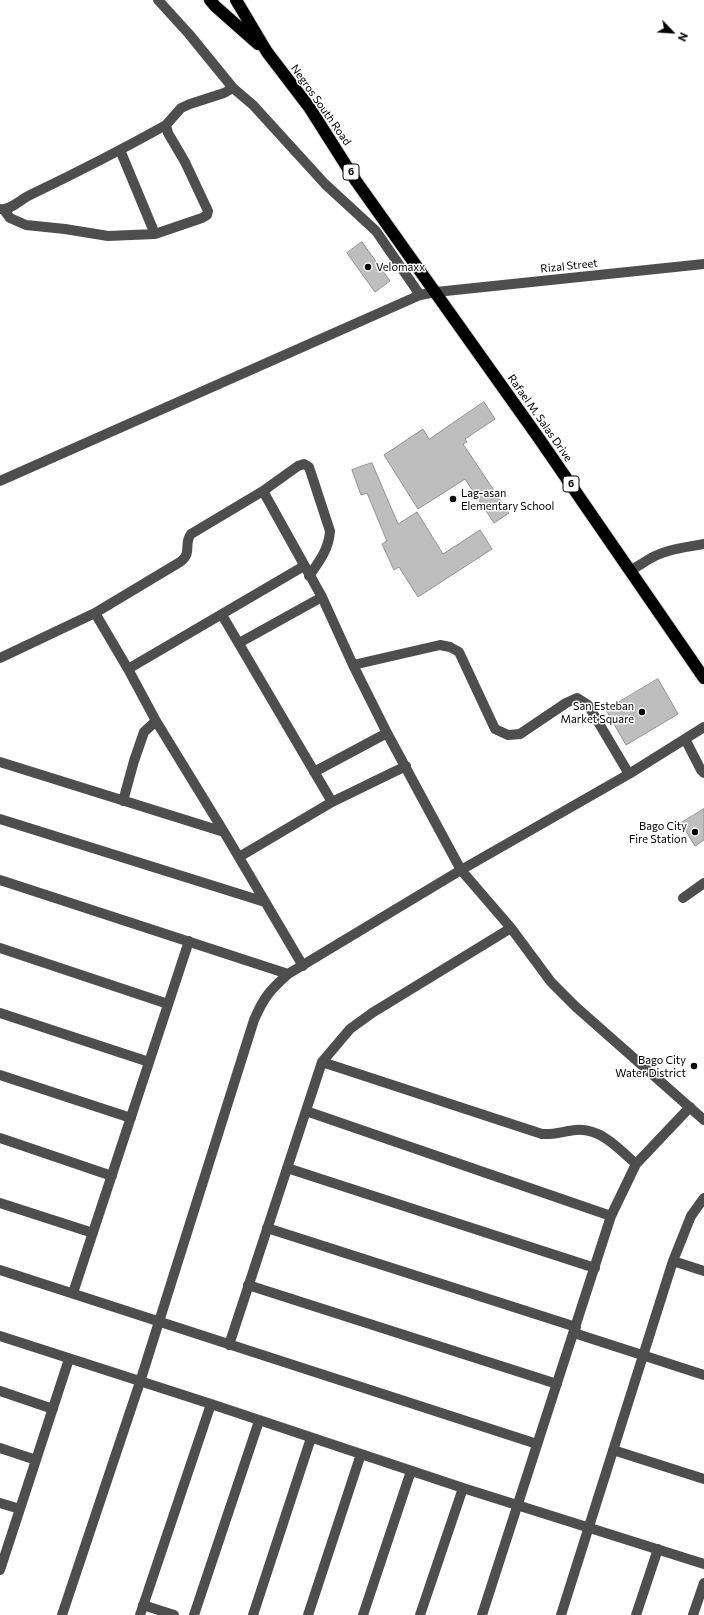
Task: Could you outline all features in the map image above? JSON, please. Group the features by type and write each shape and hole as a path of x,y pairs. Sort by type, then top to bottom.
{"highway":[{"name":"Negros South Road","path":"210,0 267,52"},
{"name":"Negros South Road","path":"236,0 267,52 309,107 356,181 436,292"},
{"name":"Rafael M. Salas Drive","path":"436,292 633,569 704,678"}],"street":[{"path":"158,0 189,34 233,88 258,111 325,184 376,231 420,295"},
{"path":"166,125 168,133 185,162 208,211 207,215 202,218 155,234 108,236 66,229 26,226 10,218 2,210 166,125 181,108 224,93 233,88"},
{"path":"120,150 155,234"},
{"name":"Rizal Street","path":"0,481 420,295 436,292 704,264"},
{"path":"0,658 95,613 180,562 188,553 188,537 191,534 263,491 298,466 304,464 309,467 330,531 329,540 322,556 309,576"},
{"path":"263,491 322,597 353,665 387,733 461,870 511,928 551,982 576,1007 704,1120"},
{"path":"633,569 651,558 673,550 704,544"},
{"path":"128,669 304,566"},
{"path":"239,643 322,597"},
{"path":"95,613 156,721 224,832 303,966"},
{"path":"222,615 332,802"},
{"path":"353,665 440,645 450,647 459,652 495,729 508,735 520,734 566,703 577,698 588,705 629,774"},
{"path":"123,801 144,732 156,721"},
{"path":"62,1615 140,1382 254,1020 262,1002 272,988 288,974 461,870 629,774 704,727"},
{"path":"314,772 387,733"},
{"path":"685,739 704,773"},
{"path":"0,762 224,832"},
{"path":"239,857 332,802 406,766"},
{"path":"0,819 265,902"},
{"path":"0,880 288,974"},
{"path":"683,898 704,883"},
{"path":"229,1345 322,1062 350,1029 372,1013 511,928"},
{"path":"73,1293 189,942"},
{"path":"0,948 168,1004"},
{"path":"0,1013 149,1062"},
{"path":"322,1062 542,1134 553,1135 576,1130 587,1130 606,1139 636,1164"},
{"path":"0,1075 131,1118"},
{"path":"482,1615 611,1216 636,1164 690,1107"},
{"path":"306,1111 611,1216"},
{"path":"0,1138 112,1176"},
{"path":"287,1168 595,1268"},
{"path":"560,1615 673,1261 691,1216 704,1198"},
{"path":"0,1203 93,1233"},
{"path":"267,1228 575,1330 643,1356 704,1375"},
{"path":"673,1261 704,1271"},
{"path":"0,1270 538,1444"},
{"path":"248,1285 557,1384"},
{"path":"0,1336 211,1404 463,1488 518,1504 588,1528 704,1564"},
{"path":"0,1570 2,1558 20,1509 69,1359"},
{"path":"0,1392 53,1409"},
{"path":"174,1615 141,1610 211,1404"},
{"path":"194,1615 259,1421"},
{"path":"253,1615 311,1438"},
{"path":"0,1448 36,1460"},
{"path":"613,1450 704,1480"},
{"path":"308,1615 361,1454"},
{"path":"363,1615 411,1471"},
{"path":"420,1615 463,1488"},
{"path":"0,1503 20,1509"},
{"path":"636,1615 658,1549"},
{"path":"693,1615 704,1583"}],"building":[{"name":"Velomaxx","path":"362,242 390,281 375,292 347,253"},
{"path":"484,402 495,419 465,439 467,442 463,444 509,513 494,523 465,479 418,509 384,455 423,429 429,439"},
{"path":"372,463 398,524 417,512 443,554 480,530 492,549 418,597 399,567 394,570 382,544 387,541 367,493 361,495 352,470"},
{"name":"San Esteban Market Square","path":"658,679 678,714 626,745 606,710"},
{"name":"Bago City Fire Station","path":"704,809 704,840 695,846 681,823"}],"place":[{"name":"Velomaxx","path":"368,267"},
{"name":"Lag-asan Elementary School","path":"453,499"},
{"name":"San Esteban Market Square","path":"642,712"},
{"name":"Bago City Fire Station","path":"695,832"},
{"name":"Bago City Water District","path":"694,1066"}]}
